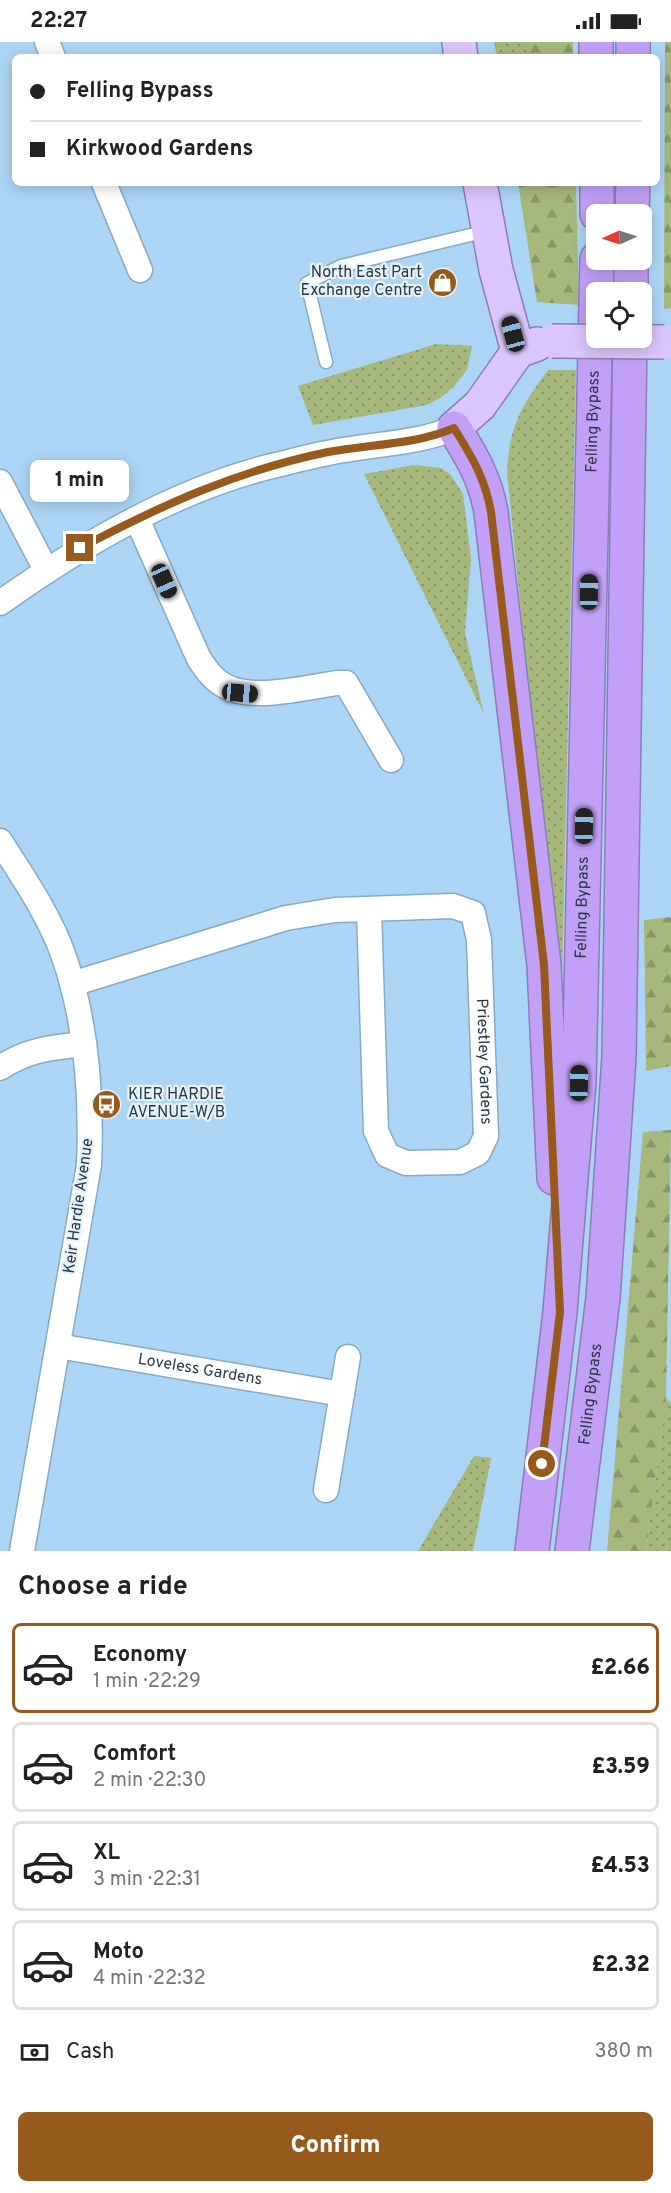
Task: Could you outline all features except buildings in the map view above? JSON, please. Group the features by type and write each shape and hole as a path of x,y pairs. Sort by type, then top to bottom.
{"highway":[{"path":"597,186 597,204"},
{"path":"632,204 633,186"},
{"name":"Felling Bypass","path":"532,1551 560,1312 579,1083 597,270"},
{"name":"Felling Bypass","path":"572,1551 603,1298 619,1057 630,348"},
{"path":"454,428 484,480 493,524 544,965 560,1312"}],"main road":[{"path":"480,186 499,282 518,351"},
{"path":"454,428 480,405 518,351 552,341 668,342"}],"street":[{"path":"105,186 140,270"},
{"path":"0,603 80,548 190,494 272,466 328,452 428,437 454,428"},
{"path":"0,482 46,570"},
{"path":"137,519 199,659 210,674 224,686 240,693 255,694 346,683 391,760"},
{"name":"Keir Hardie Avenue","path":"0,841 44,915 64,955 84,1044 91,1117 89,1165 22,1551"},
{"name":"Priestley Gardens","path":"72,984 286,918 335,910 453,906 473,913 480,940 486,1136 478,1153 460,1162 406,1163 387,1155 376,1131 369,909"},
{"path":"0,1068 15,1058 37,1050 84,1044"},
{"name":"Loveless Gardens","path":"57,1346 342,1394"},
{"path":"326,1490 348,1357"}],"lane":[{"path":"326,362 307,283 341,267 488,231"}],"green space":[{"path":"494,42 573,42 573,54 496,54"},
{"path":"528,42 573,42 573,54 527,54"},
{"path":"665,42 671,42 671,308 664,309"},
{"path":"518,186 576,186 579,305 537,302"},
{"path":"436,344 472,346 467,370 442,397 427,405 313,425 298,386"},
{"path":"548,370 576,370 561,1020 507,471 511,441 518,417"},
{"path":"414,465 441,468 450,474 463,494 471,559 465,633 484,714 364,474"},
{"path":"671,917 671,1066 646,1071 644,920"},
{"path":"671,1130 666,1398 646,1551 607,1551 643,1132"},
{"path":"666,1398 671,1403 671,1551 646,1551"},
{"path":"474,1456 491,1458 473,1551 418,1551"}],"place":[{"name":"North East Part Exchange Centre","path":"443,282"},
{"name":"KIER HARDIE AVENUE-W/B","path":"107,1104"}],"route":[{"path":"80,548 190,494 272,466 328,452 439,435 454,428 477,465 484,480 491,512 544,965 560,1312 542,1464"}]}
